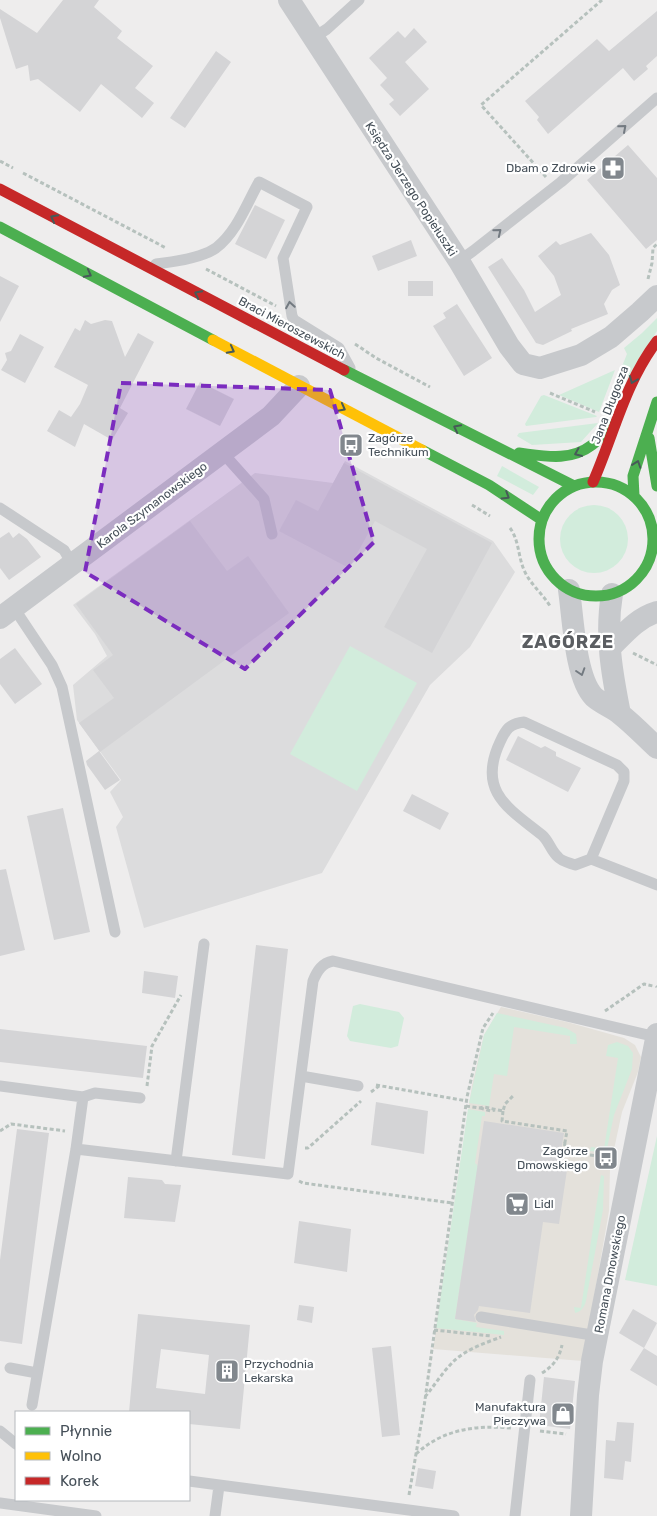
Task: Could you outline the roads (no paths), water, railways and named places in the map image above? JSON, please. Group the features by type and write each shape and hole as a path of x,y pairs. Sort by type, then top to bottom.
{"main road":[{"name":"Braci Mieroszewskich","path":"0,190 252,321 351,380 381,390 501,450"},
{"path":"0,227 302,379 484,482 542,520"},
{"path":"252,321 280,347"},
{"name":"Jana Długosza","path":"593,482 641,362 657,341"},
{"path":"634,496 633,476 657,402"},
{"path":"501,450 548,457 569,456 590,447 616,423"},
{"path":"648,433 657,486"},
{"path":"501,450 574,486"},
{"path":"593,482 616,485 634,496 644,508 651,523 655,540 642,579 612,594 590,596 569,590 556,580 546,567 540,552 539,536 542,520 554,500 574,486 593,482"}],"street":[{"name":"Księdza Jerzego Popiełuszki","path":"289,0 459,261 509,346 523,364 540,368 581,355 611,337 640,312 652,288"},
{"name":"Karola Szymanowskiego","path":"7,613 271,416 302,379"},
{"path":"569,590 577,658 582,676 595,697 620,714 657,748"},
{"path":"612,594 608,615 610,664 620,714"},
{"path":"610,648 636,622 657,612"},
{"name":"Romana Dmowskiego","path":"581,1516 588,1395 592,1361 657,1035"}],"lane":[{"path":"313,38 327,29 359,0"},
{"path":"459,261 473,252 554,187 657,98"},
{"path":"145,265 187,259 215,248 230,234 259,182 307,206 283,258 291,310 294,320 339,348 351,380"},
{"path":"222,452 264,499 272,534"},
{"path":"0,508 64,550 72,564"},
{"path":"7,613 52,665 62,688 115,932"},
{"path":"591,859 624,781 624,772 617,765 524,722 514,723 506,730 492,758 493,781 502,802 517,817 544,836 558,858 575,865 591,859 657,885"},
{"path":"176,1161 204,944"},
{"path":"76,1149 288,1174 313,981 316,973 327,962 333,961 657,1035"},
{"path":"300,1076 358,1086"},
{"path":"0,1086 83,1097 95,1093 140,1098"},
{"path":"32,1405 76,1149 83,1097"},
{"path":"481,1317 598,1336"},
{"path":"10,1368 37,1374"},
{"path":"515,1516 530,1380"},
{"path":"0,1431 15,1443"},
{"path":"190,1481 454,1516"},
{"path":"215,1516 219,1486"},
{"path":"0,1503 91,1516"}],"place":[{"name":"Dbam o Zdrowie","path":"613,168"},
{"name":"Zagórze Technikum","path":"351,445"},
{"name":"Zagórze Dmowskiego","path":"606,1158"},
{"name":"Lidl","path":"517,1204"},
{"name":"Przychodnia Lekarska","path":"227,1371"},
{"name":"Manufaktura Pieczywa","path":"563,1414"}],"district":[{"name":"ZAGÓRZE","path":"568,642"}]}
